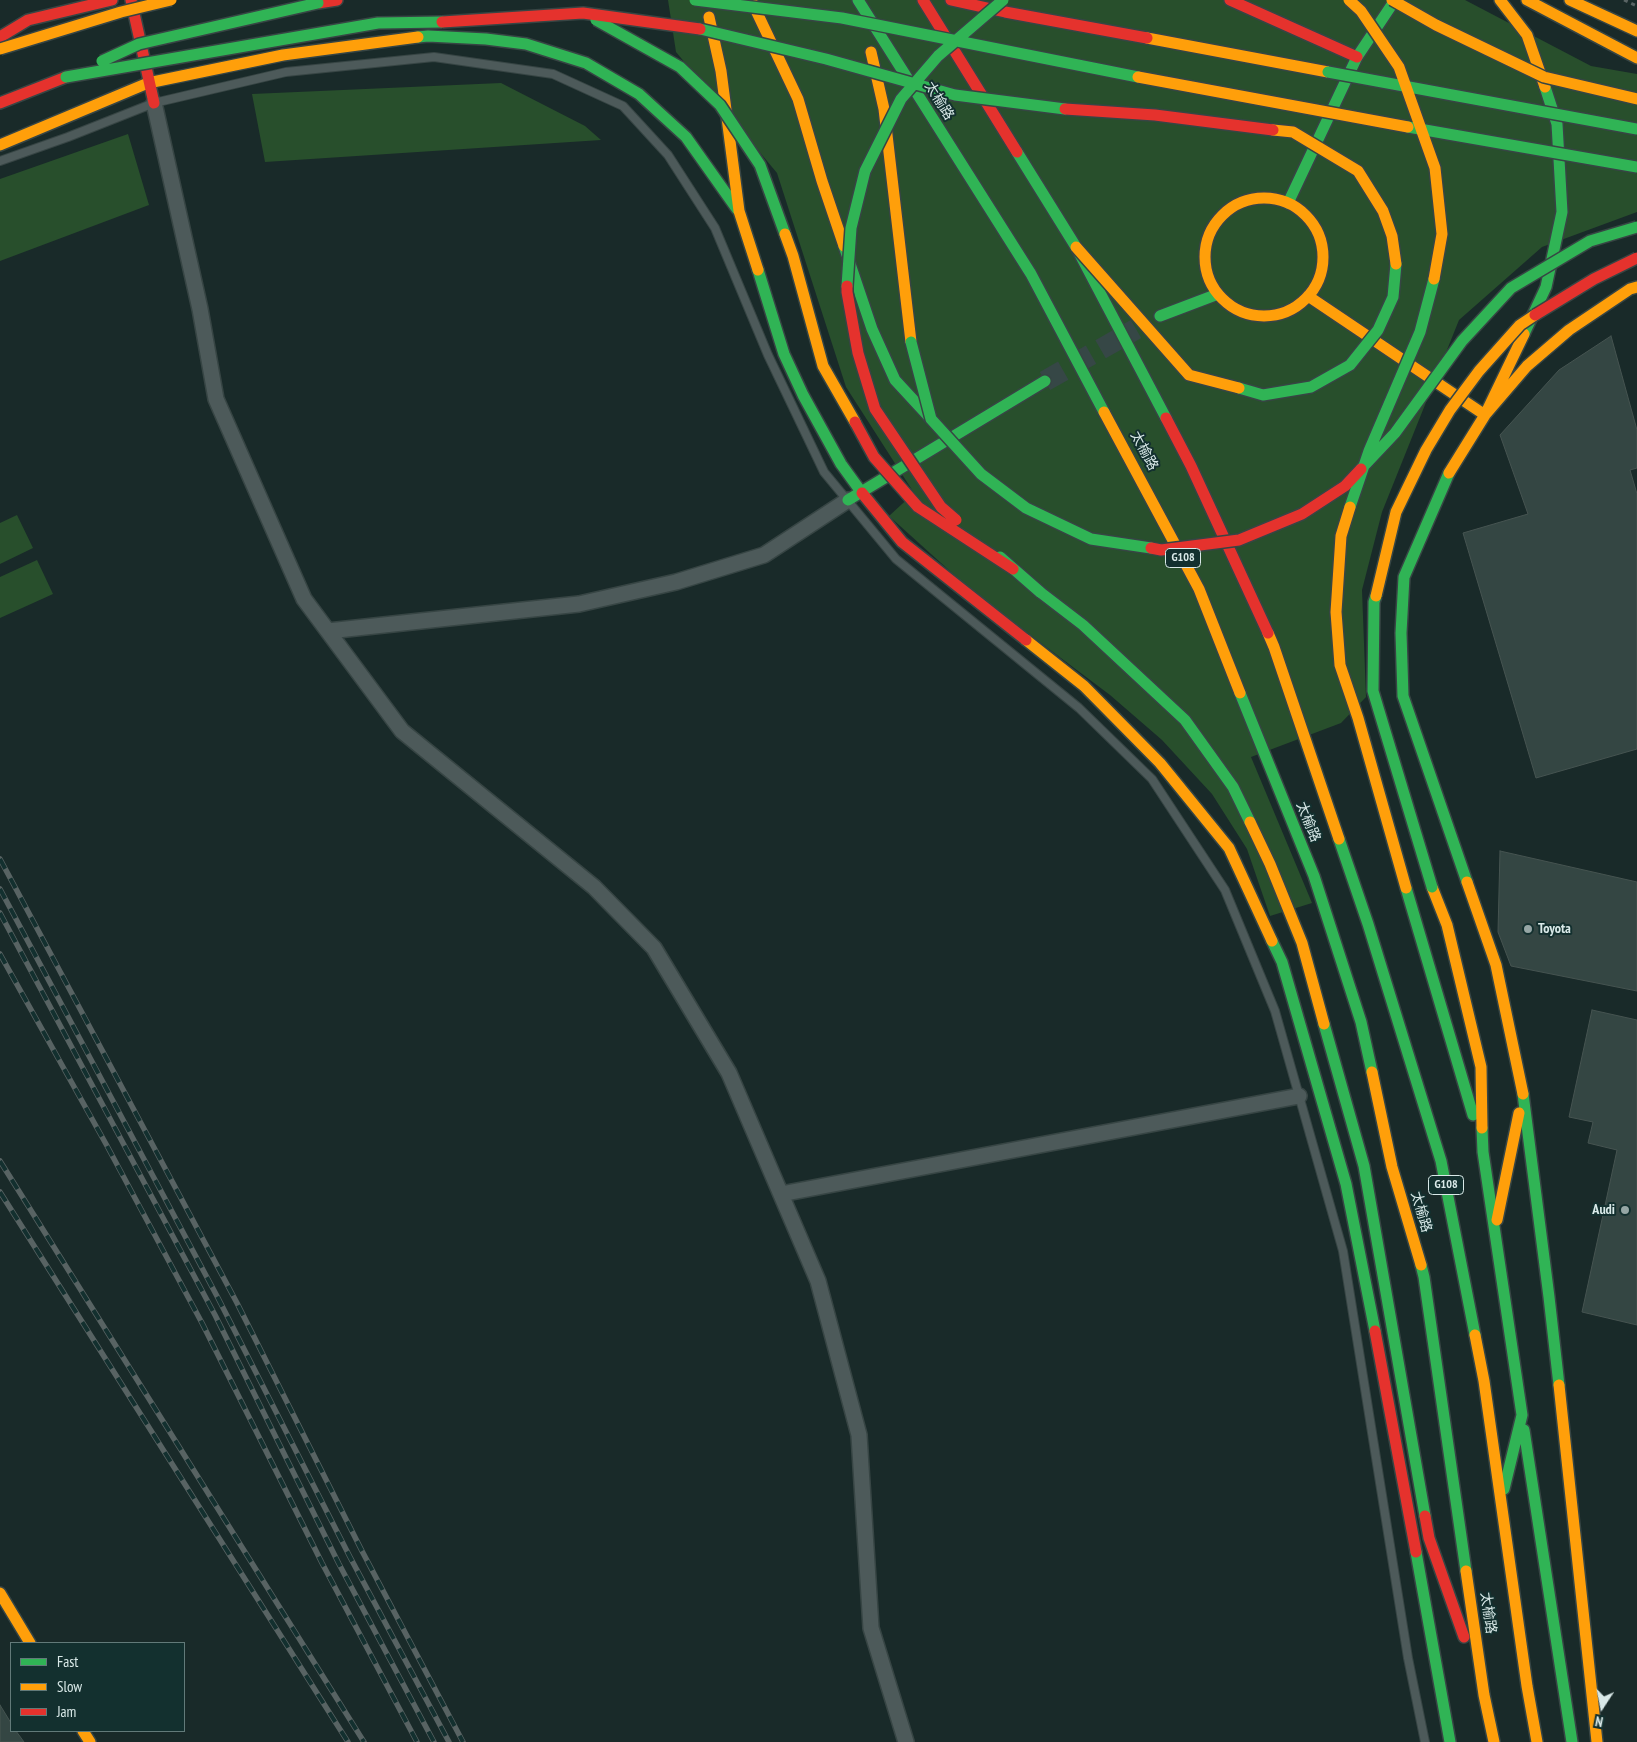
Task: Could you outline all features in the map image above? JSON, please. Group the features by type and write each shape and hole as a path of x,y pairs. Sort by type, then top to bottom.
{"main road":[{"path":"0,37 28,20 112,0"},
{"path":"131,0 154,103"},
{"path":"0,49 121,12 171,0"},
{"path":"0,110 138,44 318,2 337,0"},
{"path":"695,0 842,18 1006,52 1318,112 1637,167"},
{"path":"705,0 721,71 738,212 784,354 803,395 841,464 902,542 1084,686 1160,762 1229,848 1282,962 1346,1184 1392,1413 1450,1742"},
{"path":"751,0 798,99 822,181 872,329 894,380 981,474 1026,508 1091,539 1161,550 1239,540 1302,514 1345,486 1395,433 1462,341 1511,288 1590,241 1637,227"},
{"name":"太榆路","path":"923,0 1076,247 1191,466 1274,647 1356,887 1441,1161 1484,1381 1536,1742"},
{"path":"951,0 1015,14 1637,129"},
{"path":"1003,0 938,56 901,99 866,171 852,228 848,292 858,353 875,409 941,507 1013,569 1083,625 1185,720 1233,787 1270,864 1302,943 1364,1166 1429,1538 1484,1695 1482,1742"},
{"path":"1230,0 1357,58"},
{"path":"1349,0 1361,10 1399,67 1435,168 1442,234 1433,282 1420,332 1369,452 1340,536 1336,612 1340,665 1358,718 1484,1152"},
{"path":"1288,203 1357,58 1393,0 1436,25 1544,77 1637,99"},
{"path":"1500,0 1527,35 1557,124 1562,212 1546,287 1485,415 1451,469 1404,577 1401,633 1403,696 1496,964 1523,1096 1550,1307 1598,1742"},
{"path":"1527,0 1637,58"},
{"path":"1570,0 1637,31"},
{"path":"858,1 884,109 911,342 930,419"},
{"name":"太榆路","path":"858,1 1031,274 1199,589 1314,876 1361,1022 1392,1167 1424,1277 1484,1695 1494,1742"},
{"path":"583,13 680,67 720,105 760,165 793,256 824,366 874,457 918,507 1013,569"},
{"path":"0,103 66,77 378,23 449,22 583,13 709,30 826,59 956,95 1042,106 1156,115 1293,132 1358,171 1382,211 1392,236 1396,261 1393,298 1378,330 1350,365 1311,387 1263,394 1189,375 1076,247"},
{"path":"0,146 148,83 283,55 428,36 486,38 526,44 586,63 639,94 686,138 738,212"},
{"path":"1269,198 1288,203 1303,213 1315,228 1322,245 1323,263 1318,281 1308,296 1292,309 1273,315 1252,315 1233,308 1218,294 1208,277 1205,258 1208,239 1217,221 1231,208 1249,200 1269,198"},
{"path":"1572,1742 1484,1152 1481,1067 1447,925 1432,886 1373,691 1374,602 1396,512 1426,450 1450,410 1479,371 1520,325 1594,279 1637,258"},
{"path":"1485,415 1528,366 1569,330 1630,289 1637,287"},
{"path":"1160,316 1218,294"},
{"path":"1308,296 1485,415"},
{"path":"848,500 1045,381"},
{"path":"1495,1230 1523,1096"},
{"path":"1501,1502 1522,1415"},
{"path":"0,1593 29,1642"}],"street":[{"path":"154,103 200,309 216,399 304,599 402,731 594,888 654,948 729,1073 818,1281 859,1436 871,1628 906,1742"},
{"path":"328,631 579,604 676,582 764,555 848,500"},
{"path":"781,1194 1299,1096"}],"lane":[{"path":"0,161 68,137 154,103 286,72 434,57 553,74 623,106 668,155 715,228 768,355 824,472 896,559 1079,708 1152,779 1225,890 1275,1010 1343,1251 1408,1658 1425,1742"}],"path":[{"path":"1624,0 1637,6"}],"green space":[{"path":"668,0 1465,0 1591,66 1637,74 1637,212 1542,247 1459,320 1382,512 1362,590 1366,697 1341,723 1251,757 1312,903 1270,916 1247,849 1212,794 1162,740 1110,695 973,592 889,516 914,493 846,387 777,173 676,52"},
{"path":"501,83 585,126 601,140 265,162 252,94"},
{"path":"128,134 149,205 0,261 0,179"},
{"path":"17,515 33,548 0,564 0,523"},
{"path":"37,560 53,594 0,618 0,577"}],"building":[{"path":"1611,336 1637,430 1637,468 1630,470 1637,494 1637,749 1536,778 1463,533 1528,514 1500,435 1559,370"},
{"path":"1500,851 1637,882 1637,991 1511,966 1498,932"},
{"path":"1592,1010 1637,1020 1637,1325 1582,1312 1617,1150 1588,1143 1593,1122 1569,1117"},
{"path":"0,1705 10,1721 10,1732 17,1732 24,1742 0,1742"}],"tunnel":[{"path":"1045,381 1136,329"}],"railway":[{"path":"0,859 237,1303 362,1551 463,1742"},
{"path":"0,889 218,1298 350,1557 449,1742"},
{"path":"0,913 215,1315 339,1564 434,1742"},
{"path":"0,954 106,1144 202,1323 322,1563 417,1742"},
{"path":"0,1161 364,1742"},
{"path":"0,1192 348,1742"}],"traffic: fast":[{"path":"695,0 842,18 1138,77"},
{"path":"858,0 1031,274 1104,412"},
{"path":"847,286 851,228 865,171 901,99 938,56 1003,0"},
{"path":"1288,203 1357,57 1395,0"},
{"path":"102,61 139,44 318,3"},
{"path":"596,20 680,67 720,105 760,165 785,234"},
{"path":"66,77 378,23 442,22"},
{"path":"700,29 826,59 955,95 1065,109"},
{"path":"418,37 486,39 526,44 586,63 639,94 686,137 737,209"},
{"path":"1328,72 1637,129"},
{"path":"1524,334 1546,287 1562,212 1557,124 1545,87"},
{"path":"1408,127 1637,167"},
{"path":"1017,152 1076,247 1166,418"},
{"path":"1361,469 1395,433 1462,341 1511,288 1590,241 1637,227"},
{"path":"844,246 872,329 895,380 931,419"},
{"path":"1239,388 1263,395 1311,387 1350,365 1378,330 1393,297 1396,264"},
{"path":"758,270 784,354 803,395 841,464 862,493"},
{"path":"1350,507 1369,451 1420,332 1434,279"},
{"path":"1160,316 1218,294"},
{"path":"911,342 931,419 981,474 1026,508 1091,539 1151,548"},
{"path":"848,500 1045,381"},
{"path":"1449,473 1404,577 1401,633 1403,696 1467,882"},
{"path":"1000,557 1040,592"},
{"path":"1040,592 1083,625 1185,720 1233,787 1250,822"},
{"path":"1376,596 1374,602 1373,691 1432,887"},
{"path":"1240,693 1314,876 1361,1022 1372,1072"},
{"path":"1339,839 1368,924 1441,1161 1475,1335"},
{"path":"1406,888 1473,1115"},
{"path":"1272,941 1282,962 1346,1184 1375,1331"},
{"path":"1324,1024 1364,1166 1425,1516"},
{"path":"1523,1094 1559,1385"},
{"path":"1482,1128 1483,1152 1522,1415 1504,1489"},
{"path":"1421,1265 1466,1571"},
{"path":"1524,1430 1572,1742"},
{"path":"1416,1552 1450,1742"}],"traffic: slow":[{"path":"0,49 121,12 171,0"},
{"path":"751,0 798,99 822,181 844,246"},
{"path":"1349,0 1361,11 1399,67 1435,168 1442,234 1434,279"},
{"path":"1392,0 1436,25 1544,77 1637,99"},
{"path":"1500,0 1527,35 1545,87"},
{"path":"1527,0 1637,58"},
{"path":"1570,0 1637,31"},
{"path":"709,17 721,71 739,211 758,270"},
{"path":"0,145 148,83 283,55 418,37"},
{"path":"1147,38 1328,72"},
{"path":"871,52 884,109 911,342"},
{"path":"1138,77 1408,127"},
{"path":"1273,130 1293,132 1358,171 1383,211 1392,236 1396,264"},
{"path":"1264,198 1286,203 1297,208 1313,224 1318,235 1323,257 1318,279 1313,290 1297,306 1286,311 1264,316 1242,311 1231,306 1215,290 1210,279 1205,257 1210,235 1215,224 1231,208 1242,203 1264,198"},
{"path":"785,234 793,256 823,366 855,422"},
{"path":"1076,247 1189,375 1239,388"},
{"path":"1449,473 1485,415 1527,366 1569,330 1630,289 1637,287"},
{"path":"1308,296 1485,415 1524,334"},
{"path":"1376,596 1396,512 1426,450 1450,410 1479,371 1520,325 1535,315"},
{"path":"1104,412 1199,589 1240,693"},
{"path":"1350,507 1341,536 1336,612 1340,665 1358,718 1406,888"},
{"path":"1268,633 1339,839"},
{"path":"1026,640 1084,686 1160,763 1229,848 1272,941"},
{"path":"1250,822 1270,864 1302,943 1324,1024"},
{"path":"1467,882 1496,965 1523,1094"},
{"path":"1432,887 1447,925 1481,1067 1482,1128"},
{"path":"1372,1072 1392,1167 1421,1265"},
{"path":"1497,1220 1519,1113"},
{"path":"1475,1335 1484,1381 1527,1686 1537,1742"},
{"path":"1559,1385 1597,1742"},
{"path":"1466,1571 1484,1695 1494,1742"},
{"path":"0,1593 29,1642"},
{"path":"84,1732 90,1742"}],"traffic: jam":[{"path":"0,37 28,20 112,0"},
{"path":"131,0 154,103"},
{"path":"318,3 337,0"},
{"path":"923,0 1017,152"},
{"path":"951,0 1005,12 1147,38"},
{"path":"1230,0 1357,57"},
{"path":"442,22 583,13 700,29"},
{"path":"0,103 66,77"},
{"path":"1065,109 1155,115 1273,130"},
{"path":"1535,315 1594,279 1637,258"},
{"path":"847,286 858,353 875,409 941,507 956,520"},
{"path":"1166,418 1191,466 1268,633"},
{"path":"855,422 874,457 918,507 1013,569"},
{"path":"1151,548 1161,550 1239,540 1302,514 1345,486 1361,469"},
{"path":"862,493 902,542 1026,640"},
{"path":"1375,1331 1416,1552"},
{"path":"1425,1516 1429,1538 1464,1637"}],"place":[{"name":"Toyota","path":"1528,929"},
{"name":"Audi","path":"1625,1210"}]}
